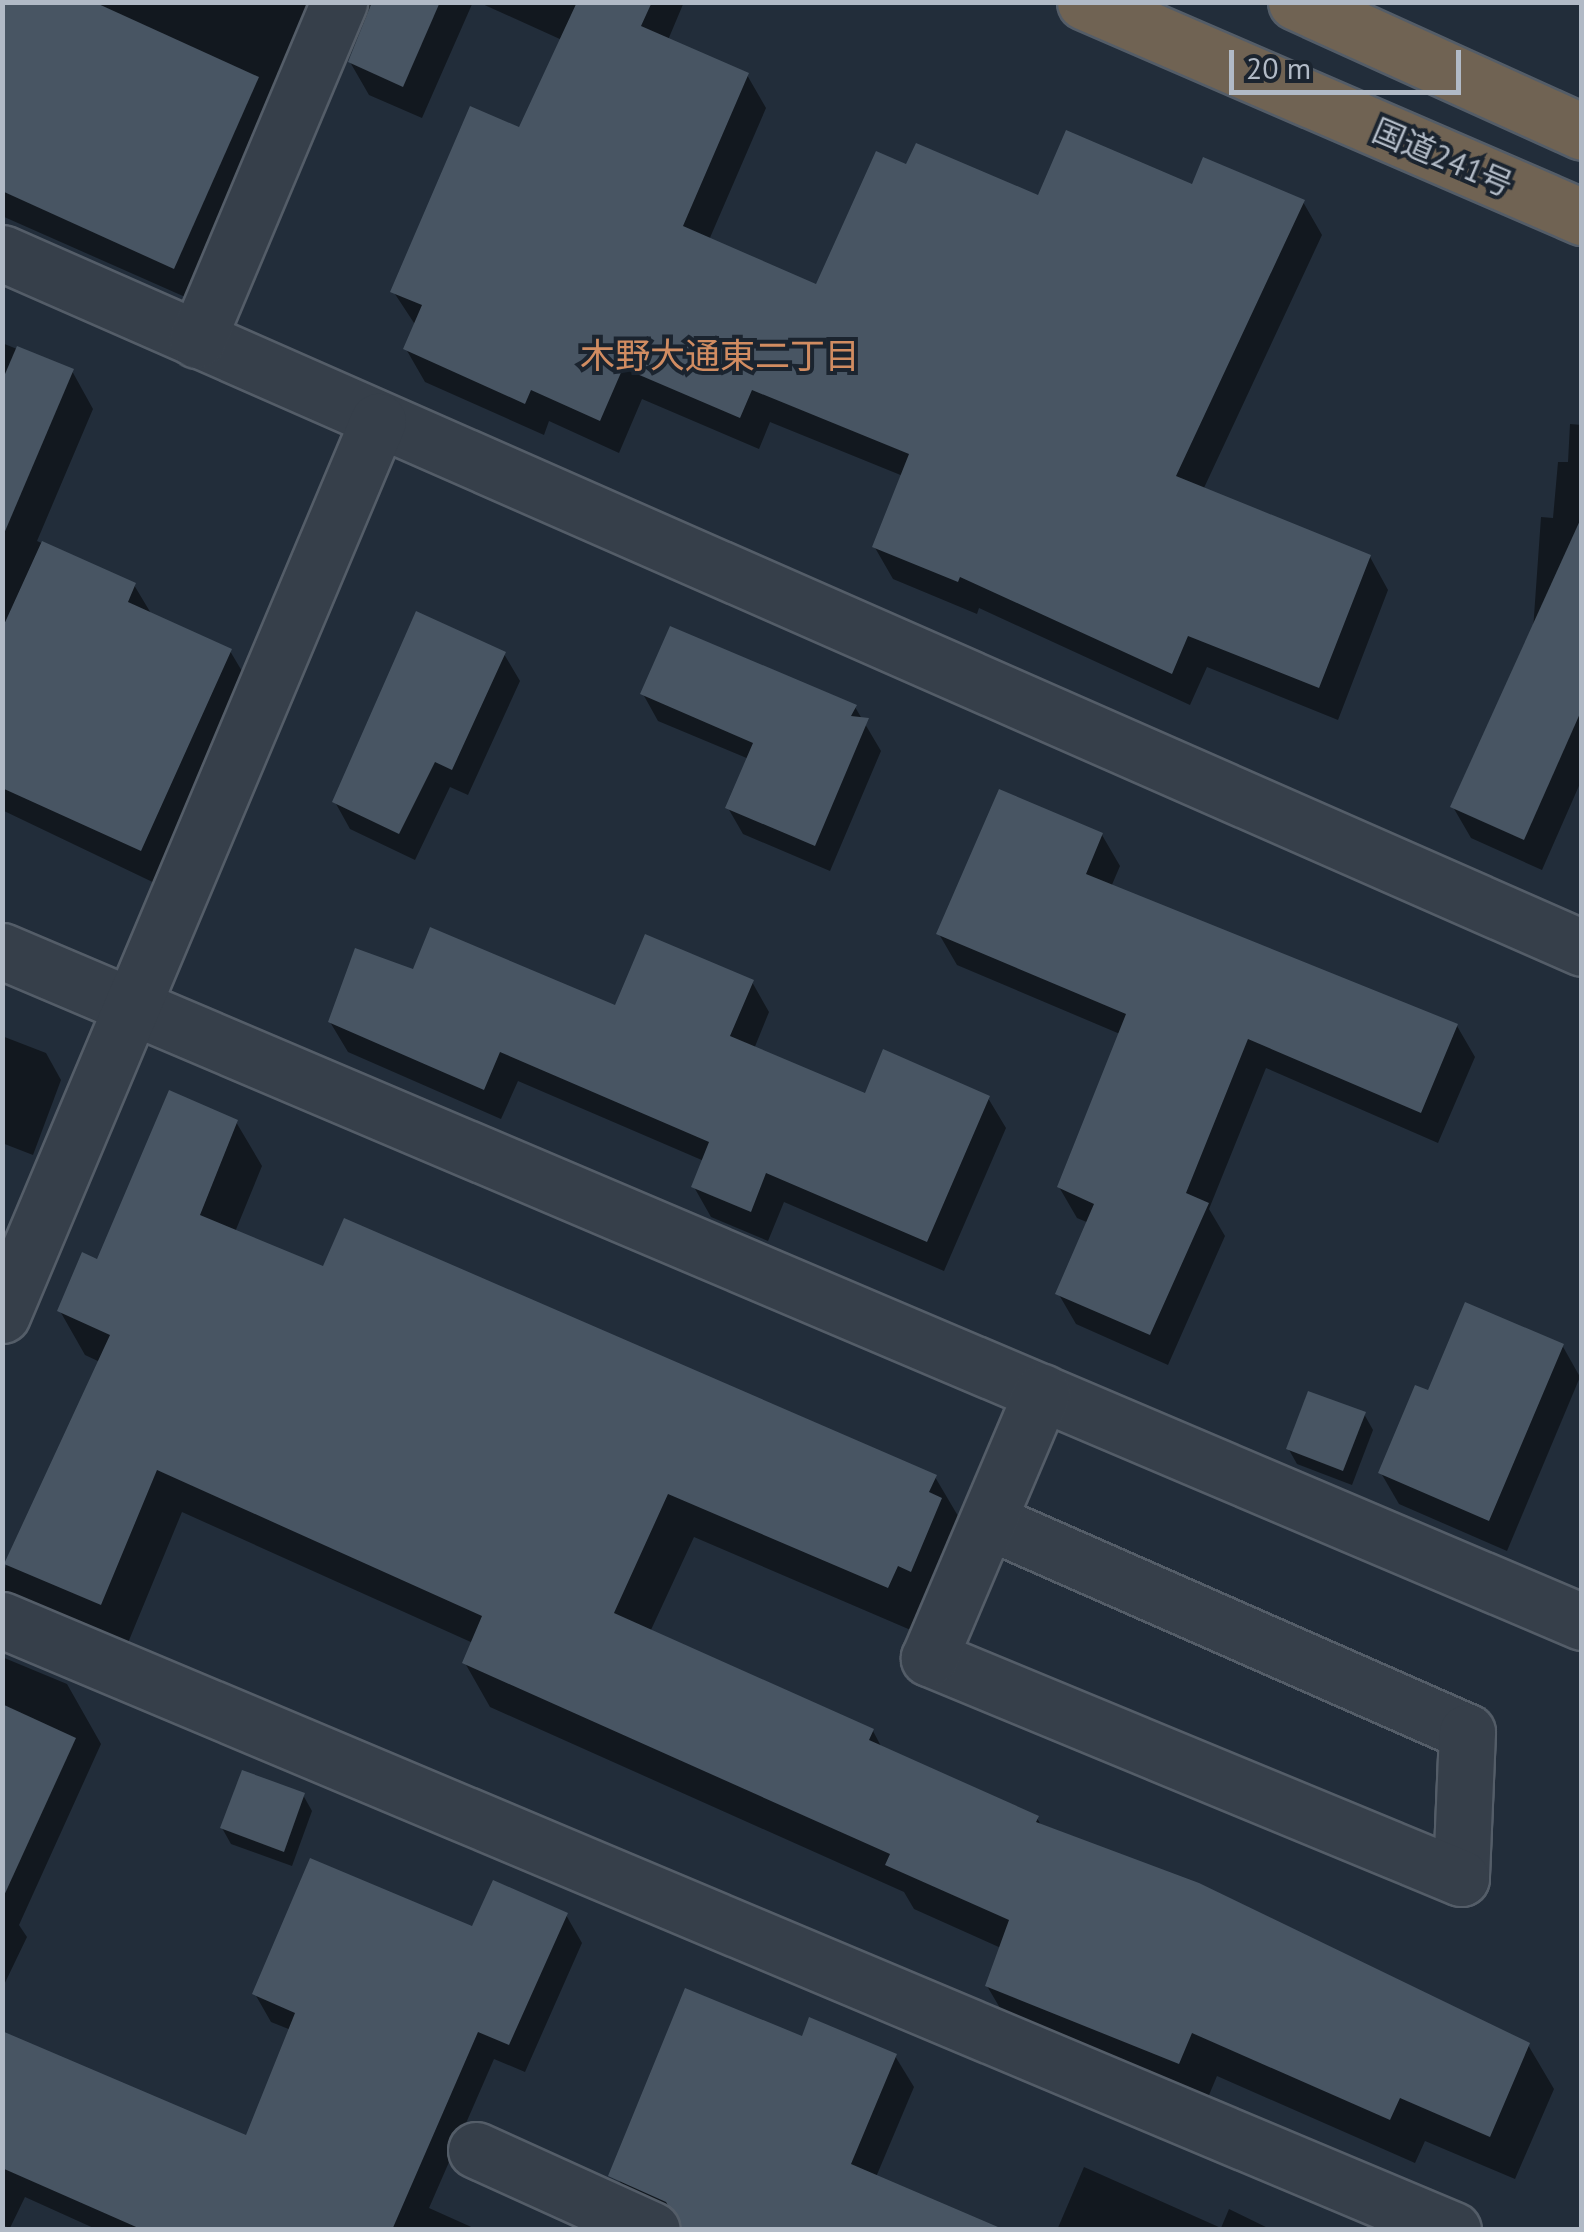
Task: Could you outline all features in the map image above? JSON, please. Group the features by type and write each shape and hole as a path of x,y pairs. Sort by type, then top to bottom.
{"highway":[{"name":"国道241号","path":"1084,2 1582,217"},
{"path":"1296,2 1582,132"}],"street":[{"path":"196,340 338,2"},
{"path":"2,254 1582,948"},
{"path":"2,1315 378,420"},
{"path":"2,951 1582,1622"},
{"path":"988,1521 1467,1732 1461,1878 928,1658 1042,1392"},
{"path":"2,1620 1453,2230"},
{"path":"476,2150 652,2230"}],"building":[{"path":"2,2 94,2 259,77 174,269 2,191"},
{"path":"372,2 440,2 403,87 348,62"},
{"path":"577,2 652,2 641,26 749,73 683,226 816,284 876,151 906,164 916,143 1038,195 1066,130 1192,184 1203,157 1305,200 1176,476 1371,555 1319,688 1188,636 1172,674 960,577 958,582 872,547 909,454 752,390 740,418 623,368 600,421 531,390 525,404 403,349 422,305 390,292 470,106 519,127"},
{"path":"17,346 74,369 3,536 2,381"},
{"path":"1582,516 1582,709 1524,840 1450,807"},
{"path":"42,541 136,583 128,602 232,649 141,851 2,788 2,629"},
{"path":"416,611 506,652 452,770 435,762 399,834 332,802"},
{"path":"670,626 857,705 851,716 869,718 815,846 725,808 753,743 640,694"},
{"path":"999,789 1103,833 1086,874 1458,1024 1421,1113 1248,1039 1186,1193 1209,1203 1150,1335 1055,1294 1094,1204 1057,1187 1126,1014 936,934"},
{"path":"430,927 615,1005 645,934 754,980 730,1036 865,1093 883,1049 990,1096 927,1242 766,1173 751,1212 691,1187 709,1142 500,1052 484,1090 328,1022 355,948 413,969"},
{"path":"169,1090 238,1120 200,1215 323,1266 344,1218 937,1475 929,1492 942,1498 911,1572 898,1566 888,1588 668,1494 614,1613 874,1729 869,1740 1039,1816 1036,1822 1199,1883 1530,2043 1490,2137 1400,2098 1390,2120 1192,2033 1179,2064 985,1986 1009,1920 885,1865 890,1854 462,1663 482,1616 157,1470 101,1605 4,1564 110,1335 57,1311 82,1252 97,1259"},
{"path":"1465,1302 1564,1344 1489,1521 1378,1473 1415,1385 1428,1390"},
{"path":"1308,1391 1366,1412 1343,1471 1286,1449"},
{"path":"2,1704 76,1738 2,1900"},
{"path":"242,1770 305,1793 284,1852 220,1828"},
{"path":"310,1858 472,1926 493,1880 568,1913 509,2045 478,2032 392,2230 143,2230 2,2168 2,2031 246,2135 295,2013 252,1994"},
{"path":"685,1988 802,2036 809,2017 897,2054 851,2164 1005,2230 683,2230 666,2202 608,2176"}],"district":[{"name":"木野大通東二丁目","path":"720,355"}]}
